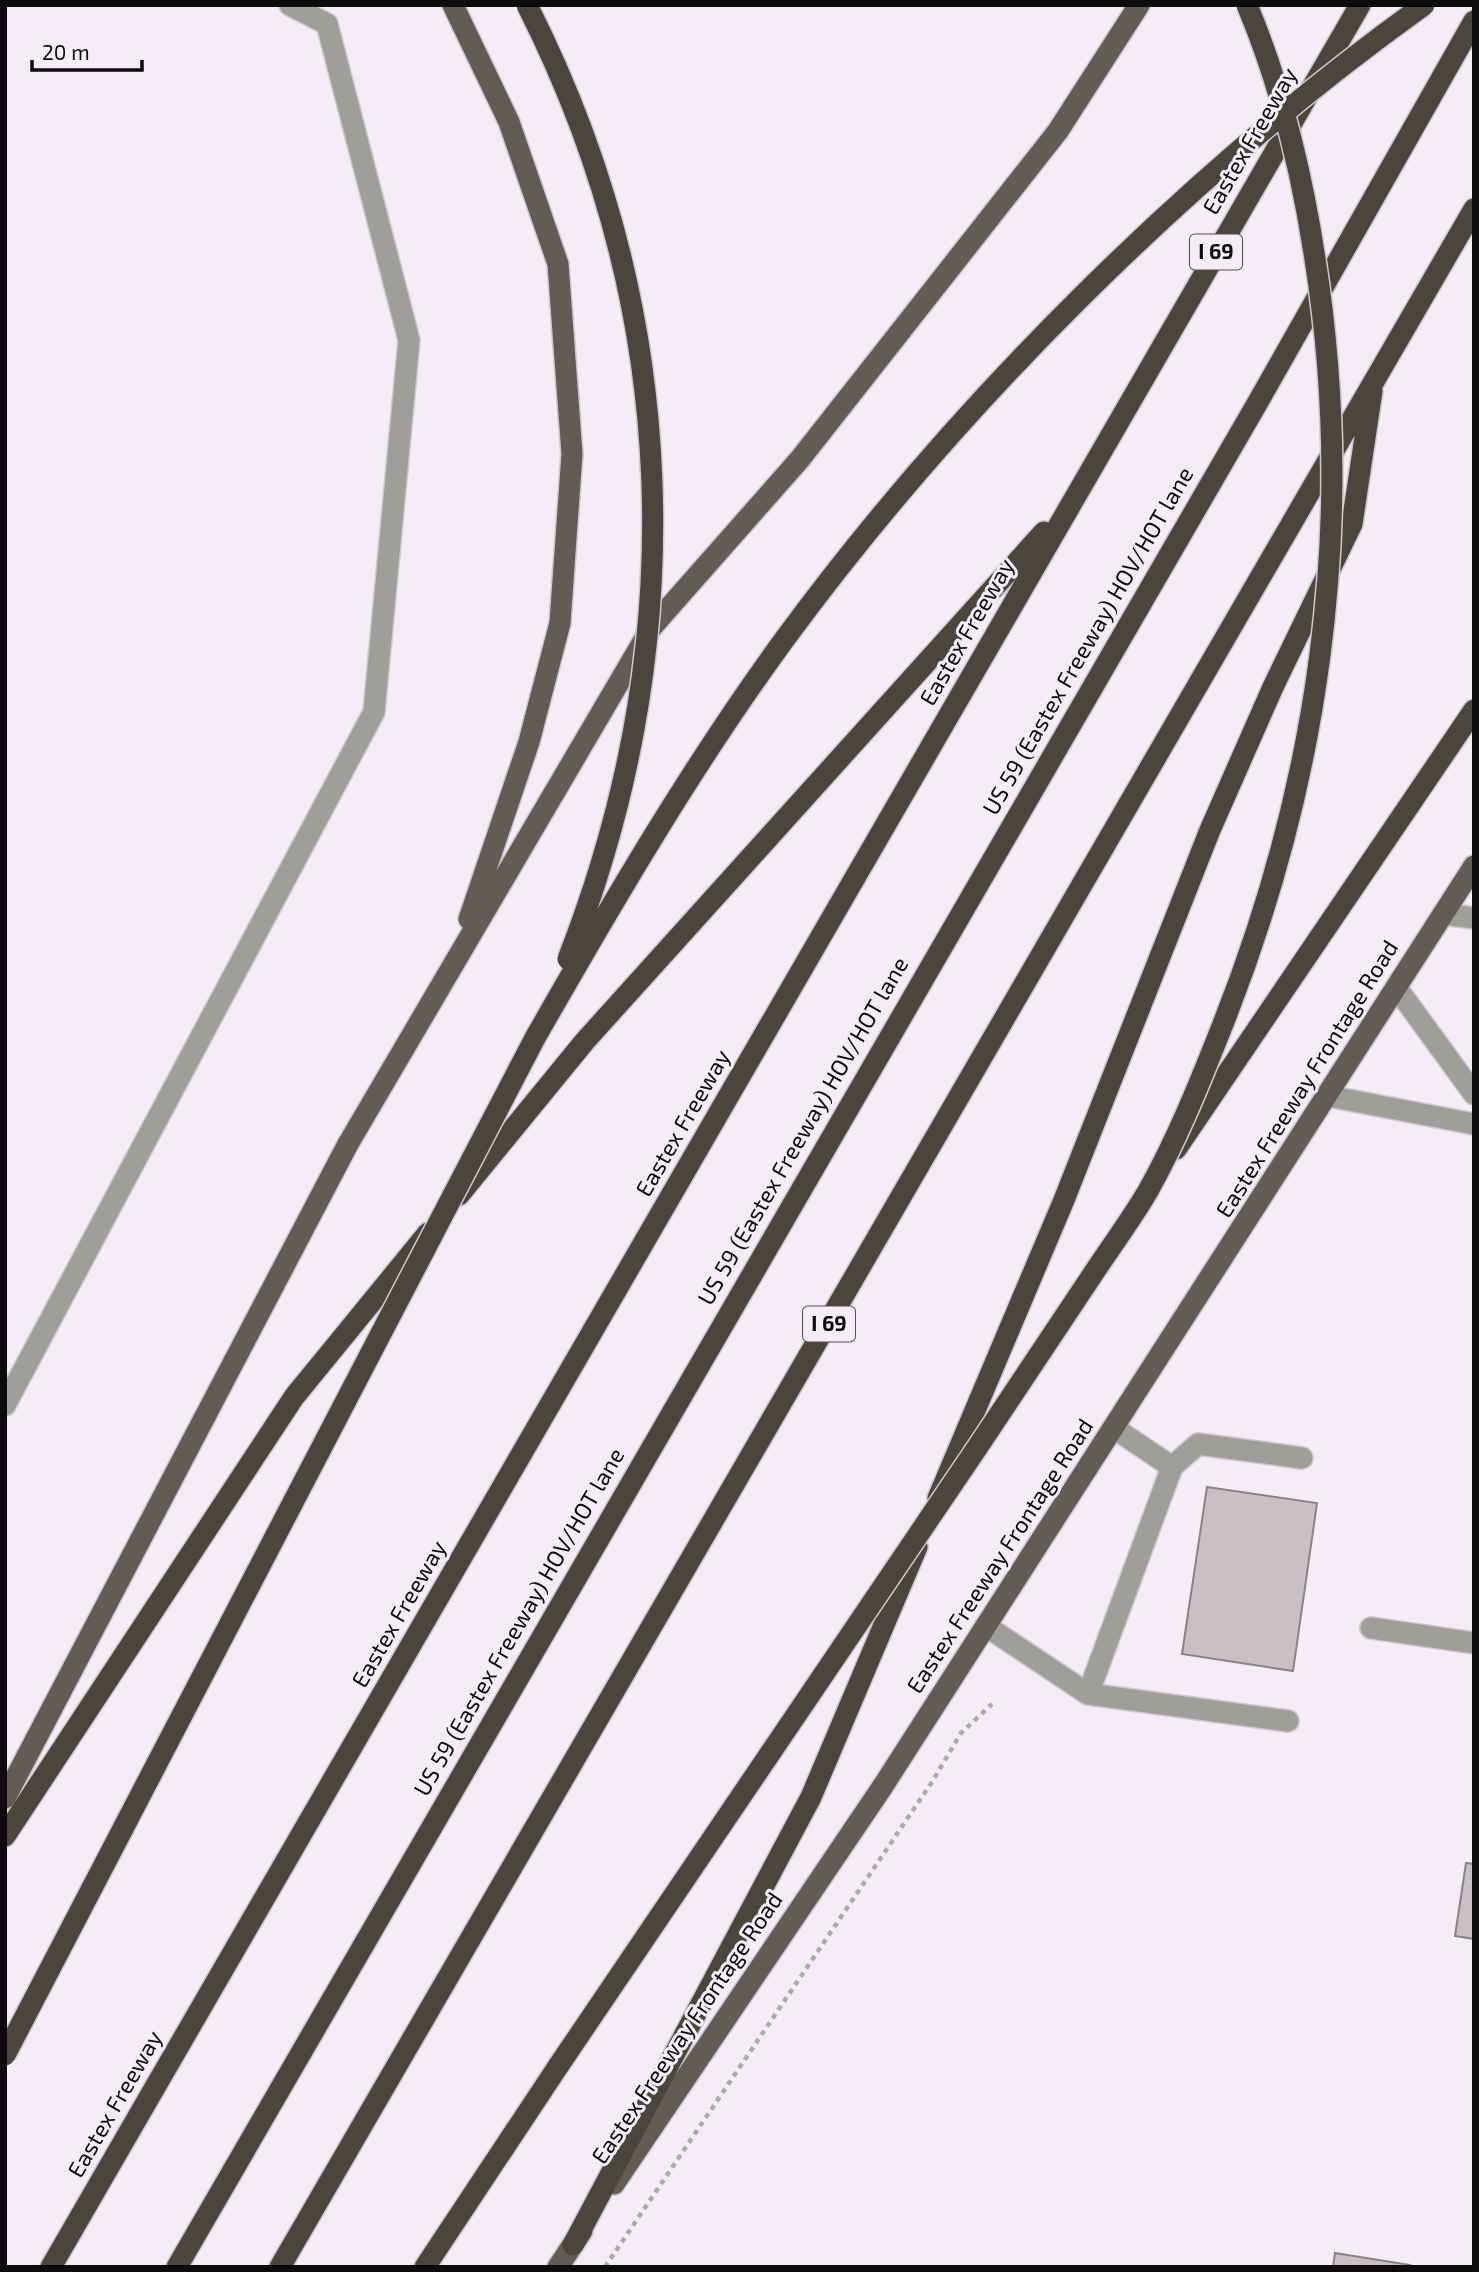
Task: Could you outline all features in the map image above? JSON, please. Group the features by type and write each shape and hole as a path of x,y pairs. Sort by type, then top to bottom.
{"highway":[{"path":"527,5 593,161 620,250 646,384 654,517 647,648 626,771 590,902 535,1038"},
{"path":"1148,1191 1206,1067 1257,933 1285,837 1308,736 1329,584 1334,490 1332,413 1322,303 1308,214 1286,119 1247,5"},
{"name":"Eastex Freeway","path":"51,2267 1360,5"},
{"path":"5,2055 535,1038 626,883 746,695 824,588 907,485 1017,365 1145,237 1292,107 1367,46 1424,5"},
{"name":"US 59 (Eastex Freeway) HOV/HOT lane","path":"177,2267 1237,438 1474,22"},
{"name":"I 69","path":"280,2267 1474,209"},
{"path":"573,2245 816,1785 1064,1200 1210,830 1273,687 1352,524 1374,379"},
{"path":"5,1836 294,1397 585,1041 1074,499"},
{"path":"425,2267 1474,710"}],"main road":[{"path":"453,5 509,122 558,264 572,454 559,623 529,742 454,963"},
{"path":"5,1798 348,1144 651,628 800,459 1050,142 1139,5"},
{"name":"Eastex Freeway Frontage Road","path":"558,2267 883,1786 1474,866"}],"street":[{"path":"5,1405 373,712 409,340 327,24 290,5"},
{"path":"1443,914 1474,918"},
{"path":"1396,986 1474,1094"},
{"path":"1328,1096 1474,1124"},
{"path":"1114,1428 1172,1467"},
{"path":"1088,1694 1172,1467 1198,1444 1302,1458"},
{"path":"986,1626 1088,1694 1288,1721"},
{"path":"1371,1628 1474,1643"}],"path":[{"path":"605,2267 932,1782 961,1733 992,1704"}],"building":[{"path":"1207,1487 1317,1503 1293,1671 1182,1654"},
{"path":"1466,1863 1474,1864 1474,1939 1455,1936"},
{"path":"1335,2253 1410,2265 1333,2267"}]}
